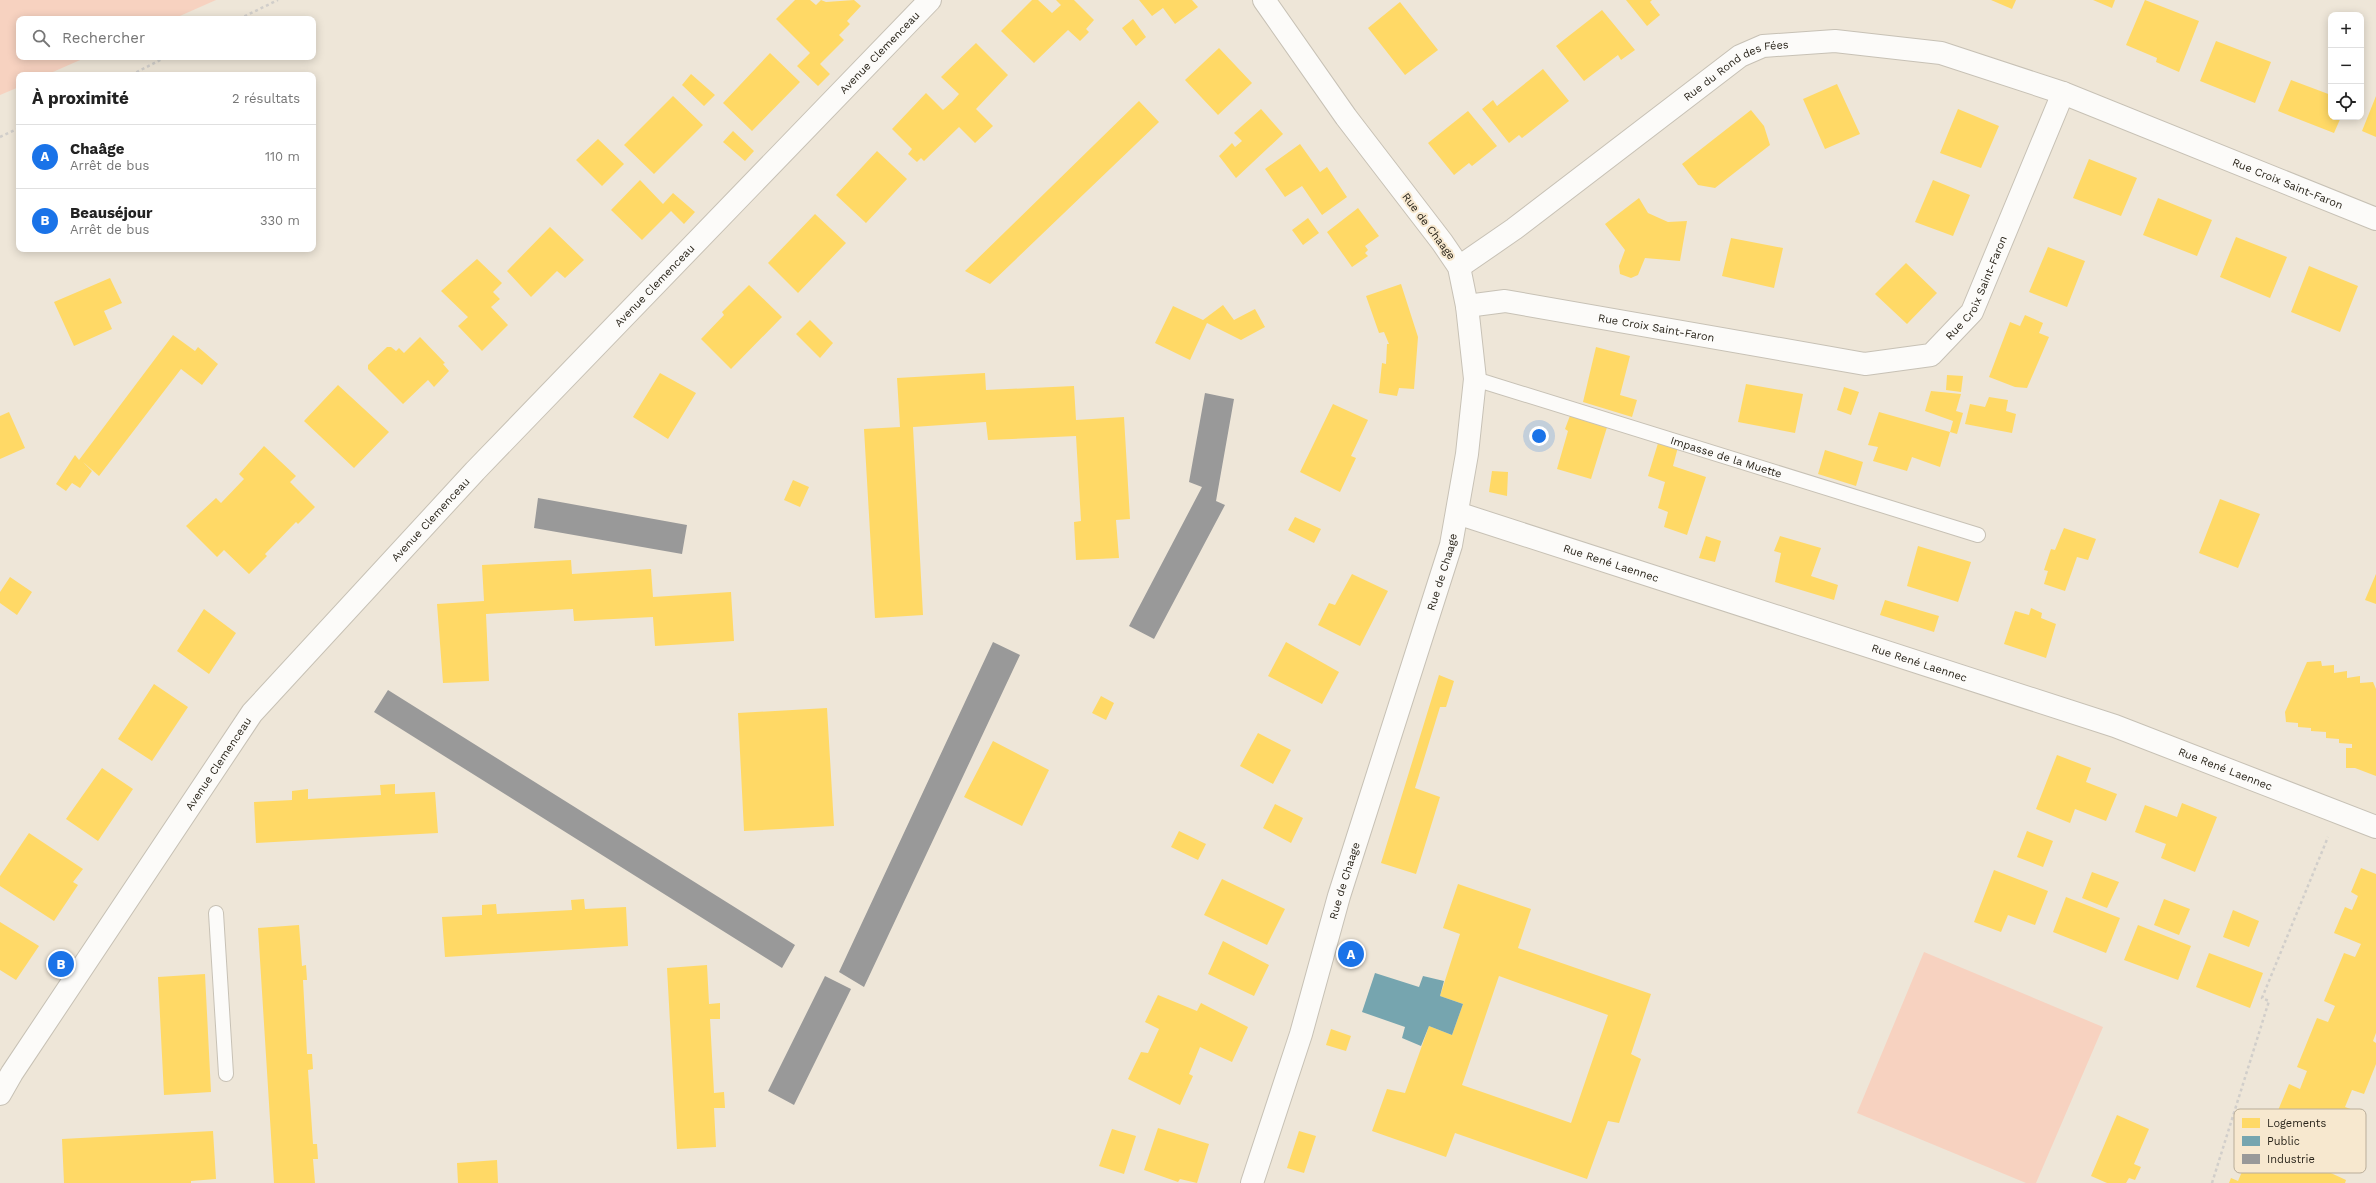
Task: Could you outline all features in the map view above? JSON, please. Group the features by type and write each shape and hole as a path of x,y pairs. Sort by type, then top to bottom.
{"street":[{"name":"Avenue Clemenceau","path":"0,1094 12,1073 252,713 475,471 930,0"},
{"name":"Rue de Chaage","path":"1252,1183 1301,1034 1341,889 1451,545 1467,454 1475,378 1467,306 1459,267 1442,242 1346,117 1264,0"},
{"name":"Rue du Rond des Fées","path":"1459,267 1514,229 1740,56 1762,46 1835,41 1942,53 2063,93"},
{"name":"Rue Croix Saint-Faron","path":"1467,306 1505,301 1865,364 1931,354 1972,312 2063,93 2376,218"},
{"name":"Rue René Laennec","path":"1457,513 2115,726 2376,827"}],"lane":[{"name":"Impasse de la Muette","path":"1475,378 1978,535"},
{"path":"216,913 226,1074"}],"path":[{"path":"245,16 278,0"},
{"path":"137,72 160,60"},
{"path":"0,137 16,129"},
{"path":"2235,1109 2269,1001 2262,998 2338,813"},
{"path":"2212,1183 2234,1113"}],"shaded area":[{"path":"0,0 216,0 180,16 16,16 16,60 80,60 53,72 16,72 16,88 0,95"},
{"path":"1924,952 2103,1027 2036,1183 2026,1183 1857,1113"}],"building: Logements":[{"path":"795,0 810,0 816,5 821,0 826,2 854,0 861,6 847,21 850,24 839,35 844,40 820,64 830,74 818,86 797,66 810,53 776,19"},
{"path":"1032,0 1038,0 1052,13 1061,5 1056,0 1074,0 1094,20 1086,29 1089,32 1080,41 1068,30 1034,63 1001,31"},
{"path":"1139,0 1192,0 1198,7 1175,24 1163,8 1152,16"},
{"path":"1626,0 1652,0 1650,2 1660,15 1647,26"},
{"path":"1991,0 2016,0 2012,9"},
{"path":"2093,0 2115,0 2112,8"},
{"path":"2145,0 2199,21 2179,72 2156,62 2157,58 2126,45"},
{"path":"1400,2 1438,50 1405,75 1368,28"},
{"path":"1602,10 1635,50 1621,60 1618,55 1584,81 1556,46"},
{"path":"1133,19 1146,37 1136,46 1122,28"},
{"path":"2216,41 2271,62 2255,103 2200,81"},
{"path":"976,43 1008,75 976,109 993,126 975,143 959,127 924,161 921,158 917,162 908,154 912,149 892,129 926,93 943,110 952,102 959,94 941,77"},
{"path":"1219,48 1252,83 1218,115 1185,80"},
{"path":"770,53 800,82 752,131 723,103"},
{"path":"1543,69 1569,101 1522,138 1519,135 1509,143 1482,109 1493,100 1497,106"},
{"path":"691,74 715,95 704,106 682,85"},
{"path":"2291,80 2328,94 2328,120 2340,120 2334,133 2278,111"},
{"path":"1837,84 1860,134 1825,149 1803,99"},
{"path":"673,96 703,125 654,174 624,145"},
{"path":"2376,96 2376,137 2362,131"},
{"path":"1139,101 1159,122 990,284 965,271"},
{"path":"1261,109 1283,134 1236,178 1219,156 1232,143 1235,147 1242,141 1234,133"},
{"path":"1958,109 1999,126 1981,168 1940,153"},
{"path":"1751,110 1764,126 1770,145 1715,188 1698,185 1682,164"},
{"path":"1468,111 1497,146 1472,166 1469,163 1454,175 1428,143"},
{"path":"733,131 754,151 745,161 723,142"},
{"path":"598,139 624,164 602,186 576,160"},
{"path":"1300,144 1320,172 1327,167 1347,197 1322,215 1302,186 1285,197 1265,169"},
{"path":"877,151 907,179 866,223 836,195"},
{"path":"2089,159 2137,178 2121,216 2073,198"},
{"path":"640,180 663,204 673,193 695,212 684,224 671,211 642,240 611,210"},
{"path":"1933,180 1970,195 1953,236 1915,222"},
{"path":"1639,198 1648,213 1668,222 1687,221 1680,261 1645,258 1638,275 1631,278 1620,274 1619,266 1625,250 1605,224"},
{"path":"2158,198 2212,220 2197,256 2143,235"},
{"path":"1358,208 1379,236 1365,246 1368,250 1365,253 1368,256 1352,267 1327,232"},
{"path":"815,214 846,243 798,293 768,263"},
{"path":"1308,218 1319,233 1303,245 1292,230"},
{"path":"550,227 584,260 565,278 557,271 531,297 507,271"},
{"path":"2236,237 2287,257 2270,298 2220,277"},
{"path":"1731,238 1783,248 1774,288 1722,276"},
{"path":"2048,247 2085,261 2067,307 2029,292"},
{"path":"477,259 502,283 493,292 500,299 491,307 508,325 482,351 458,326 468,317 441,291"},
{"path":"1906,263 1937,293 1907,324 1875,294"},
{"path":"2309,266 2358,286 2340,332 2291,312"},
{"path":"110,278 122,303 104,311 112,329 74,346 54,302"},
{"path":"1401,284 1418,337 1414,389 1399,388 1397,396 1379,393 1382,363 1386,364 1387,344 1389,344 1384,332 1379,333 1366,296"},
{"path":"749,285 782,317 731,369 701,339 724,315 722,312"},
{"path":"1223,305 1234,320 1255,309 1265,327 1241,340 1207,323 1190,360 1155,343 1173,306 1203,320"},
{"path":"2025,315 2043,323 2039,333 2049,337 2027,388 2015,387 1989,377 2010,322 2020,326"},
{"path":"810,320 833,343 820,358 796,334"},
{"path":"173,335 195,351 198,347 218,364 202,385 181,369 99,476 83,462 92,471 80,488 72,483 66,491 56,484 75,455 79,460"},
{"path":"420,337 445,363 443,364 449,371 434,387 428,380 403,404 368,369 368,365 387,347 391,347 396,351 399,348 404,353"},
{"path":"1596,347 1630,356 1620,395 1637,400 1632,417 1583,402"},
{"path":"660,373 696,393 668,439 633,417"},
{"path":"985,373 986,390 1074,386 1076,420 1124,417 1130,519 1116,520 1119,558 1076,560 1074,522 1081,521 1076,436 988,440 986,422 913,427 923,615 875,618 864,429 900,427 897,378"},
{"path":"1947,375 1963,376 1961,392 1946,390"},
{"path":"1746,384 1803,394 1795,433 1738,422"},
{"path":"338,385 389,432 354,468 304,421"},
{"path":"1844,387 1859,392 1851,415 1837,410"},
{"path":"1931,391 1961,394 1956,411 1963,413 1957,434 1950,432 1953,421 1925,411"},
{"path":"1989,397 2008,400 2006,411 2016,414 2012,433 1965,424 1970,404 1985,407"},
{"path":"1333,404 1368,420 1351,456 1356,458 1340,492 1300,472"},
{"path":"9,412 25,448 0,459 0,416"},
{"path":"1879,412 1950,432 1940,467 1912,457 1907,471 1873,461 1878,447 1868,445"},
{"path":"1571,413 1608,424 1591,479 1557,469 1568,431 1565,429"},
{"path":"1659,440 1678,447 1673,466 1706,477 1687,535 1664,527 1668,512 1658,508 1665,482 1648,476"},
{"path":"264,446 296,476 290,482 315,507 298,524 296,522 265,554 267,556 249,574 224,550 217,557 186,526 216,498 221,503 244,479 239,474"},
{"path":"1825,450 1863,462 1856,486 1818,474"},
{"path":"1492,471 1508,472 1507,496 1489,492"},
{"path":"793,480 809,487 800,507 784,500"},
{"path":"2220,499 2260,514 2238,568 2199,553"},
{"path":"1295,517 1321,529 1314,543 1288,530"},
{"path":"2064,528 2096,539 2088,560 2077,557 2065,591 2044,584 2048,571 2044,570 2051,549 2055,550"},
{"path":"1706,536 1721,541 1715,562 1699,558"},
{"path":"1780,536 1821,548 1811,576 1838,585 1834,600 1775,582 1781,553 1774,551"},
{"path":"1918,546 1971,562 1958,602 1907,586"},
{"path":"571,560 572,574 651,569 653,597 731,592 734,641 655,646 653,617 574,621 573,609 486,614 489,681 443,683 437,604 484,601 482,565"},
{"path":"1352,574 1388,591 1360,646 1318,625 1329,603 1335,605"},
{"path":"2376,574 2376,604 2365,600"},
{"path":"10,577 32,592 17,615 0,603 0,592"},
{"path":"1885,600 1939,616 1934,632 1880,615"},
{"path":"2031,608 2042,613 2041,618 2056,624 2046,658 2004,644 2015,611 2029,615"},
{"path":"204,609 236,633 209,674 177,651"},
{"path":"1286,642 1339,672 1322,704 1268,676"},
{"path":"2321,661 2322,666 2334,665 2334,673 2347,671 2347,678 2360,676 2360,683 2373,682 2376,689 2376,776 2355,768 2346,768 2346,748 2352,748 2352,744 2339,743 2339,739 2326,738 2326,732 2311,731 2311,728 2298,727 2298,723 2286,722 2285,712 2307,662"},
{"path":"1439,675 1454,681 1446,707 1440,707 1415,788 1440,797 1416,874 1381,863"},
{"path":"154,684 188,707 152,761 118,739"},
{"path":"1101,696 1114,703 1106,720 1092,713"},
{"path":"827,708 834,826 744,831 738,713"},
{"path":"1258,733 1291,750 1273,784 1240,766"},
{"path":"993,741 1049,770 1022,826 964,797"},
{"path":"2057,755 2091,768 2086,782 2117,794 2106,821 2075,809 2070,823 2036,809"},
{"path":"102,768 133,789 98,841 66,819"},
{"path":"395,784 395,794 435,792 438,833 256,843 254,802 292,800 292,791 308,789 308,799 381,795 380,785"},
{"path":"2182,803 2217,817 2195,872 2161,858 2166,844 2135,832 2145,805 2177,817"},
{"path":"1275,804 1303,818 1291,843 1263,828"},
{"path":"1179,831 1206,844 1198,860 1171,847"},
{"path":"2027,831 2053,841 2043,867 2017,857"},
{"path":"29,833 83,869 73,882 78,885 54,921 0,886 0,876"},
{"path":"2361,868 2376,874 2376,1033 2373,1041 2376,1043 2376,1064 2364,1094 2352,1090 2345,1107 2350,1109 2279,1109 2289,1084 2300,1089 2307,1071 2297,1067 2317,1018 2328,1022 2335,1006 2324,1001 2344,953 2355,957 2361,944 2334,933 2345,907 2352,910 2358,896 2351,892"},
{"path":"1994,870 2048,891 2035,925 2008,915 2001,932 1974,922"},
{"path":"2092,872 2119,882 2107,908 2082,898"},
{"path":"1222,879 1285,909 1267,945 1204,915"},
{"path":"1458,884 1531,909 1518,948 1651,994 1631,1054 1641,1059 1619,1123 1608,1121 1587,1179 1455,1133 1446,1157 1372,1131 1387,1089 1405,1093 1429,1026 1452,1035 1463,1004 1440,996 1460,934 1443,928","holes":["1499,976 1608,1015 1571,1123 1462,1085"]},
{"path":"2066,897 2120,918 2106,953 2053,932"},
{"path":"584,899 585,909 626,907 628,946 445,957 442,917 482,915 482,905 496,904 497,914 572,910 571,900"},
{"path":"2164,899 2190,909 2179,935 2154,925"},
{"path":"2233,910 2259,921 2249,947 2223,937"},
{"path":"0,922 39,946 16,980 0,970"},
{"path":"299,925 302,966 306,965 307,980 303,980 307,1054 312,1054 313,1069 308,1070 313,1144 317,1144 318,1159 313,1159 315,1183 274,1183 258,928"},
{"path":"2138,925 2191,946 2178,980 2124,960"},
{"path":"1223,941 1269,965 1254,996 1208,974"},
{"path":"2209,953 2263,973 2250,1008 2196,987"},
{"path":"707,965 709,1004 720,1003 720,1019 710,1019 714,1093 724,1092 725,1108 714,1108 716,1147 677,1149 667,968"},
{"path":"205,974 211,1092 164,1095 158,977"},
{"path":"1158,995 1197,1011 1201,1003 1248,1027 1232,1062 1200,1047 1189,1074 1193,1076 1180,1105 1128,1079 1141,1052 1148,1053 1159,1029 1145,1022"},
{"path":"1331,1029 1351,1036 1346,1051 1326,1045"},
{"path":"2117,1115 2149,1129 2134,1164 2141,1167 2135,1180 2129,1178 2126,1183 2107,1183 2091,1176"},
{"path":"1158,1128 1209,1144 1197,1183 1180,1179 1178,1182 1144,1170"},
{"path":"1112,1129 1136,1136 1124,1174 1099,1166"},
{"path":"213,1131 216,1179 191,1181 191,1183 64,1183 62,1139"},
{"path":"1299,1131 1316,1136 1304,1173 1287,1168"},
{"path":"497,1160 498,1183 458,1183 457,1163"},
{"path":"2241,1173 2331,1173 2346,1180 2345,1183 2229,1183 2231,1178 2238,1181"}],"building: Public":[{"path":"1375,973 1419,987 1423,976 1444,981 1440,996 1463,1004 1452,1035 1429,1026 1421,1046 1402,1038 1405,1027 1362,1012"}],"building: Industrie":[{"path":"1205,393 1234,399 1216,501 1225,505 1154,639 1129,626 1202,487 1189,482"},
{"path":"538,498 687,525 682,554 534,528"},
{"path":"993,642 1020,655 864,987 839,972"},
{"path":"388,690 795,945 782,968 374,712"},
{"path":"825,976 851,989 794,1105 768,1091"}],"place":[{"name":"Chaâge","path":"1351,954"},
{"name":"Beauséjour","path":"61,964"}]}
